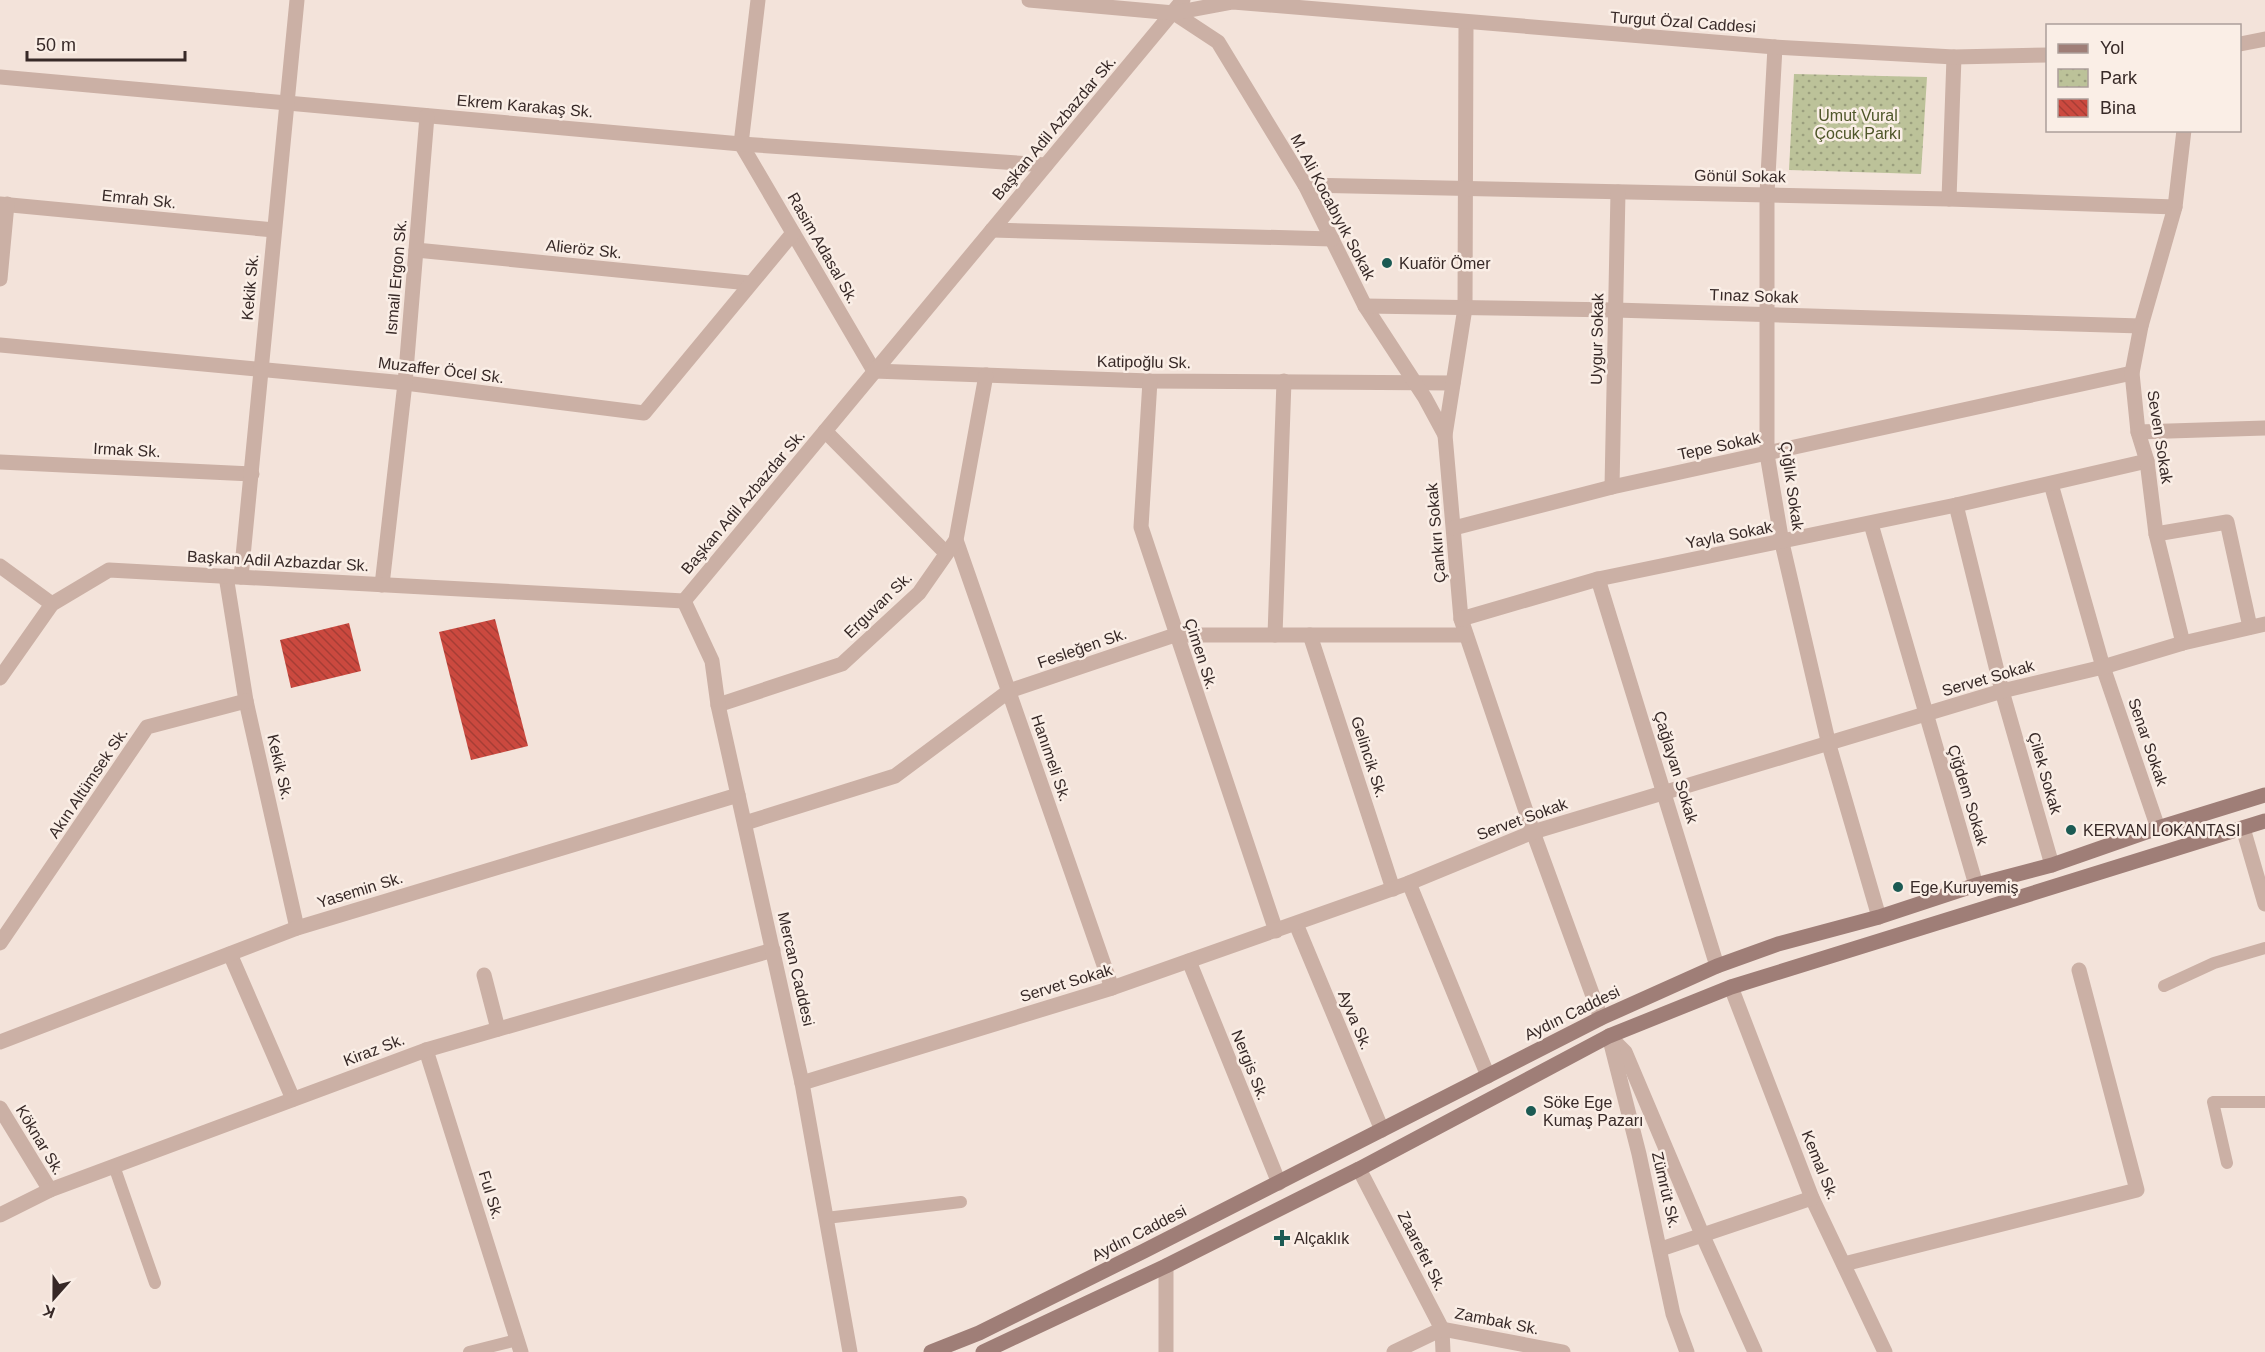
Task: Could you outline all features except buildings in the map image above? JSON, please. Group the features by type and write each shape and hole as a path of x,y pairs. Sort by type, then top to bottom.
{"main road":[{"name":"Aydın Caddesi","path":"931,1352 990,1328 1601,1018 1717,966 1778,944 1879,916 1976,885 2052,866 2158,828 2265,795"},
{"path":"983,1352 1166,1266 1359,1169 1609,1036 1731,987 2265,820"}],"street":[{"name":"Kekik Sk.","path":"297,0 285,103 252,474 234,577 246,701 297,928"},
{"path":"741,144 758,0"},
{"name":"Turgut Özal Caddesi","path":"1029,0 1178,6 1233,2 1775,47 1954,57 2046,55"},
{"name":"Başkan Adil Azbazdar Sk.","path":"0,678 52,604 109,570 684,601 1178,6"},
{"name":"M. Ali Kocabıyık Sokak","path":"1178,6 1218,42 1305,185 1365,306 1445,435"},
{"name":"Çankırı Sokak","path":"1466,23 1465,308 1445,435 1461,619 1533,832 1609,1036"},
{"path":"2241,44 2265,39"},
{"name":"Çığlık Sokak","path":"1775,47 1767,194 1767,454 1782,543 1829,745 1879,916"},
{"path":"1949,199 1954,57"},
{"name":"Ekrem Karakaş Sk.","path":"0,77 741,144 1046,165"},
{"name":"Ismail Ergon Sk.","path":"382,585 405,383 427,116"},
{"name":"Seven Sokak","path":"2183,643 2156,534 2147,461 2138,432 2132,373 2141,327 2175,207 2184,132"},
{"name":"Rasim Adasal Sk.","path":"741,144 874,371"},
{"name":"Gönül Sokak","path":"1305,185 1767,194 2175,207"},
{"name":"Uygur Sokak","path":"1612,487 1618,192"},
{"path":"0,279 4,204"},
{"name":"Emrah Sk.","path":"4,204 274,230"},
{"path":"992,230 1332,239"},
{"name":"Muzaffer Öcel Sk.","path":"0,345 405,383 644,413 749,283 793,233"},
{"name":"Alieröz Sk.","path":"416,250 749,283"},
{"name":"Tınaz Sokak","path":"1365,306 1768,314 2141,327"},
{"name":"Katipoğlu Sk.","path":"874,371 1150,381 1453,383"},
{"name":"Tepe Sokak","path":"1454,528 1612,487 2132,373"},
{"name":"Erguvan Sk.","path":"718,705 842,664 920,593 956,540 986,375"},
{"name":"Çimen Sk.","path":"1150,381 1141,527 1175,635 1276,931"},
{"path":"1275,635 1284,381"},
{"path":"2138,432 2265,428"},
{"path":"825,431 946,553"},
{"name":"Yayla Sokak","path":"1461,619 1598,579 1956,506 2147,461"},
{"name":"Irmak Sk.","path":"0,462 252,474"},
{"name":"Senar Sokak","path":"2051,484 2103,667 2158,828"},
{"name":"Çilek Sokak","path":"1956,506 2002,691 2052,866"},
{"path":"2156,534 2227,522 2257,625"},
{"name":"Çiğdem Sokak","path":"1871,524 1976,885"},
{"name":"Hanımeli Sk.","path":"956,540 1112,988"},
{"path":"0,566 52,604"},
{"name":"Çağlayan Sokak","path":"1598,579 1717,966"},
{"name":"Mercan Caddesi","path":"684,601 712,661 718,705 802,1083 850,1352"},
{"name":"Servet Sokak","path":"802,1083 1112,988 1393,889 1533,832 1665,791 1829,745 2002,691 2103,667 2183,643 2257,625"},
{"name":"Fesleğen Sk.","path":"745,823 894,776 1009,691 1175,635 1466,635"},
{"name":"Gelincik Sk.","path":"1310,635 1393,889"},
{"name":"Akın Altümsek Sk.","path":"0,943 147,727 246,701"},
{"name":"Yasemin Sk.","path":"0,1042 297,928 738,795"},
{"path":"2243,828 2265,904"},
{"path":"1409,883 1488,1076"},
{"name":"Ayva Sk.","path":"1296,924 1382,1130"},
{"name":"Kiraz Sk.","path":"0,1215 50,1190 426,1050 773,950"},
{"path":"230,954 293,1100"},
{"name":"Nergis Sk.","path":"1189,961 1279,1183"},
{"path":"1844,1264 2137,1190 2079,970"},
{"path":"484,975 498,1029"},
{"name":"Kemal Sk.","path":"1731,987 1812,1198 1885,1352"},
{"path":"1609,1036 1625,1052 1755,1352"},
{"name":"Zümrüt Sk.","path":"1609,1036 1660,1249 1673,1314 1687,1352"},
{"name":"Ful Sk.","path":"426,1050 519,1346"},
{"name":"Köknar Sk.","path":"0,1108 50,1190"},
{"name":"Zaarefet Sk.","path":"1359,1169 1442,1329 1443,1352"},
{"path":"1660,1249 1812,1198"},
{"path":"1166,1266 1166,1352"},
{"name":"Zambak Sk.","path":"1394,1352 1442,1329 1563,1352"}],"lane":[{"path":"2164,986 2214,963 2265,948"},
{"path":"2227,1163 2213,1102 2265,1102"},
{"path":"114,1166 155,1283"},
{"path":"826,1218 961,1202"},
{"path":"469,1352 519,1346"}],"green space":[{"name":"Umut Vural Çocuk Parkı","path":"1794,74 1927,77 1921,174 1789,170"}],"place":[{"name":"Kuaför Ömer","path":"1387,263"},
{"name":"KERVAN LOKANTASI","path":"2071,830"},
{"name":"Ege Kuruyemiş","path":"1898,887"},
{"name":"Söke Ege Kumaş Pazarı","path":"1531,1111"},
{"name":"Alçaklık","path":"1282,1238"}]}
